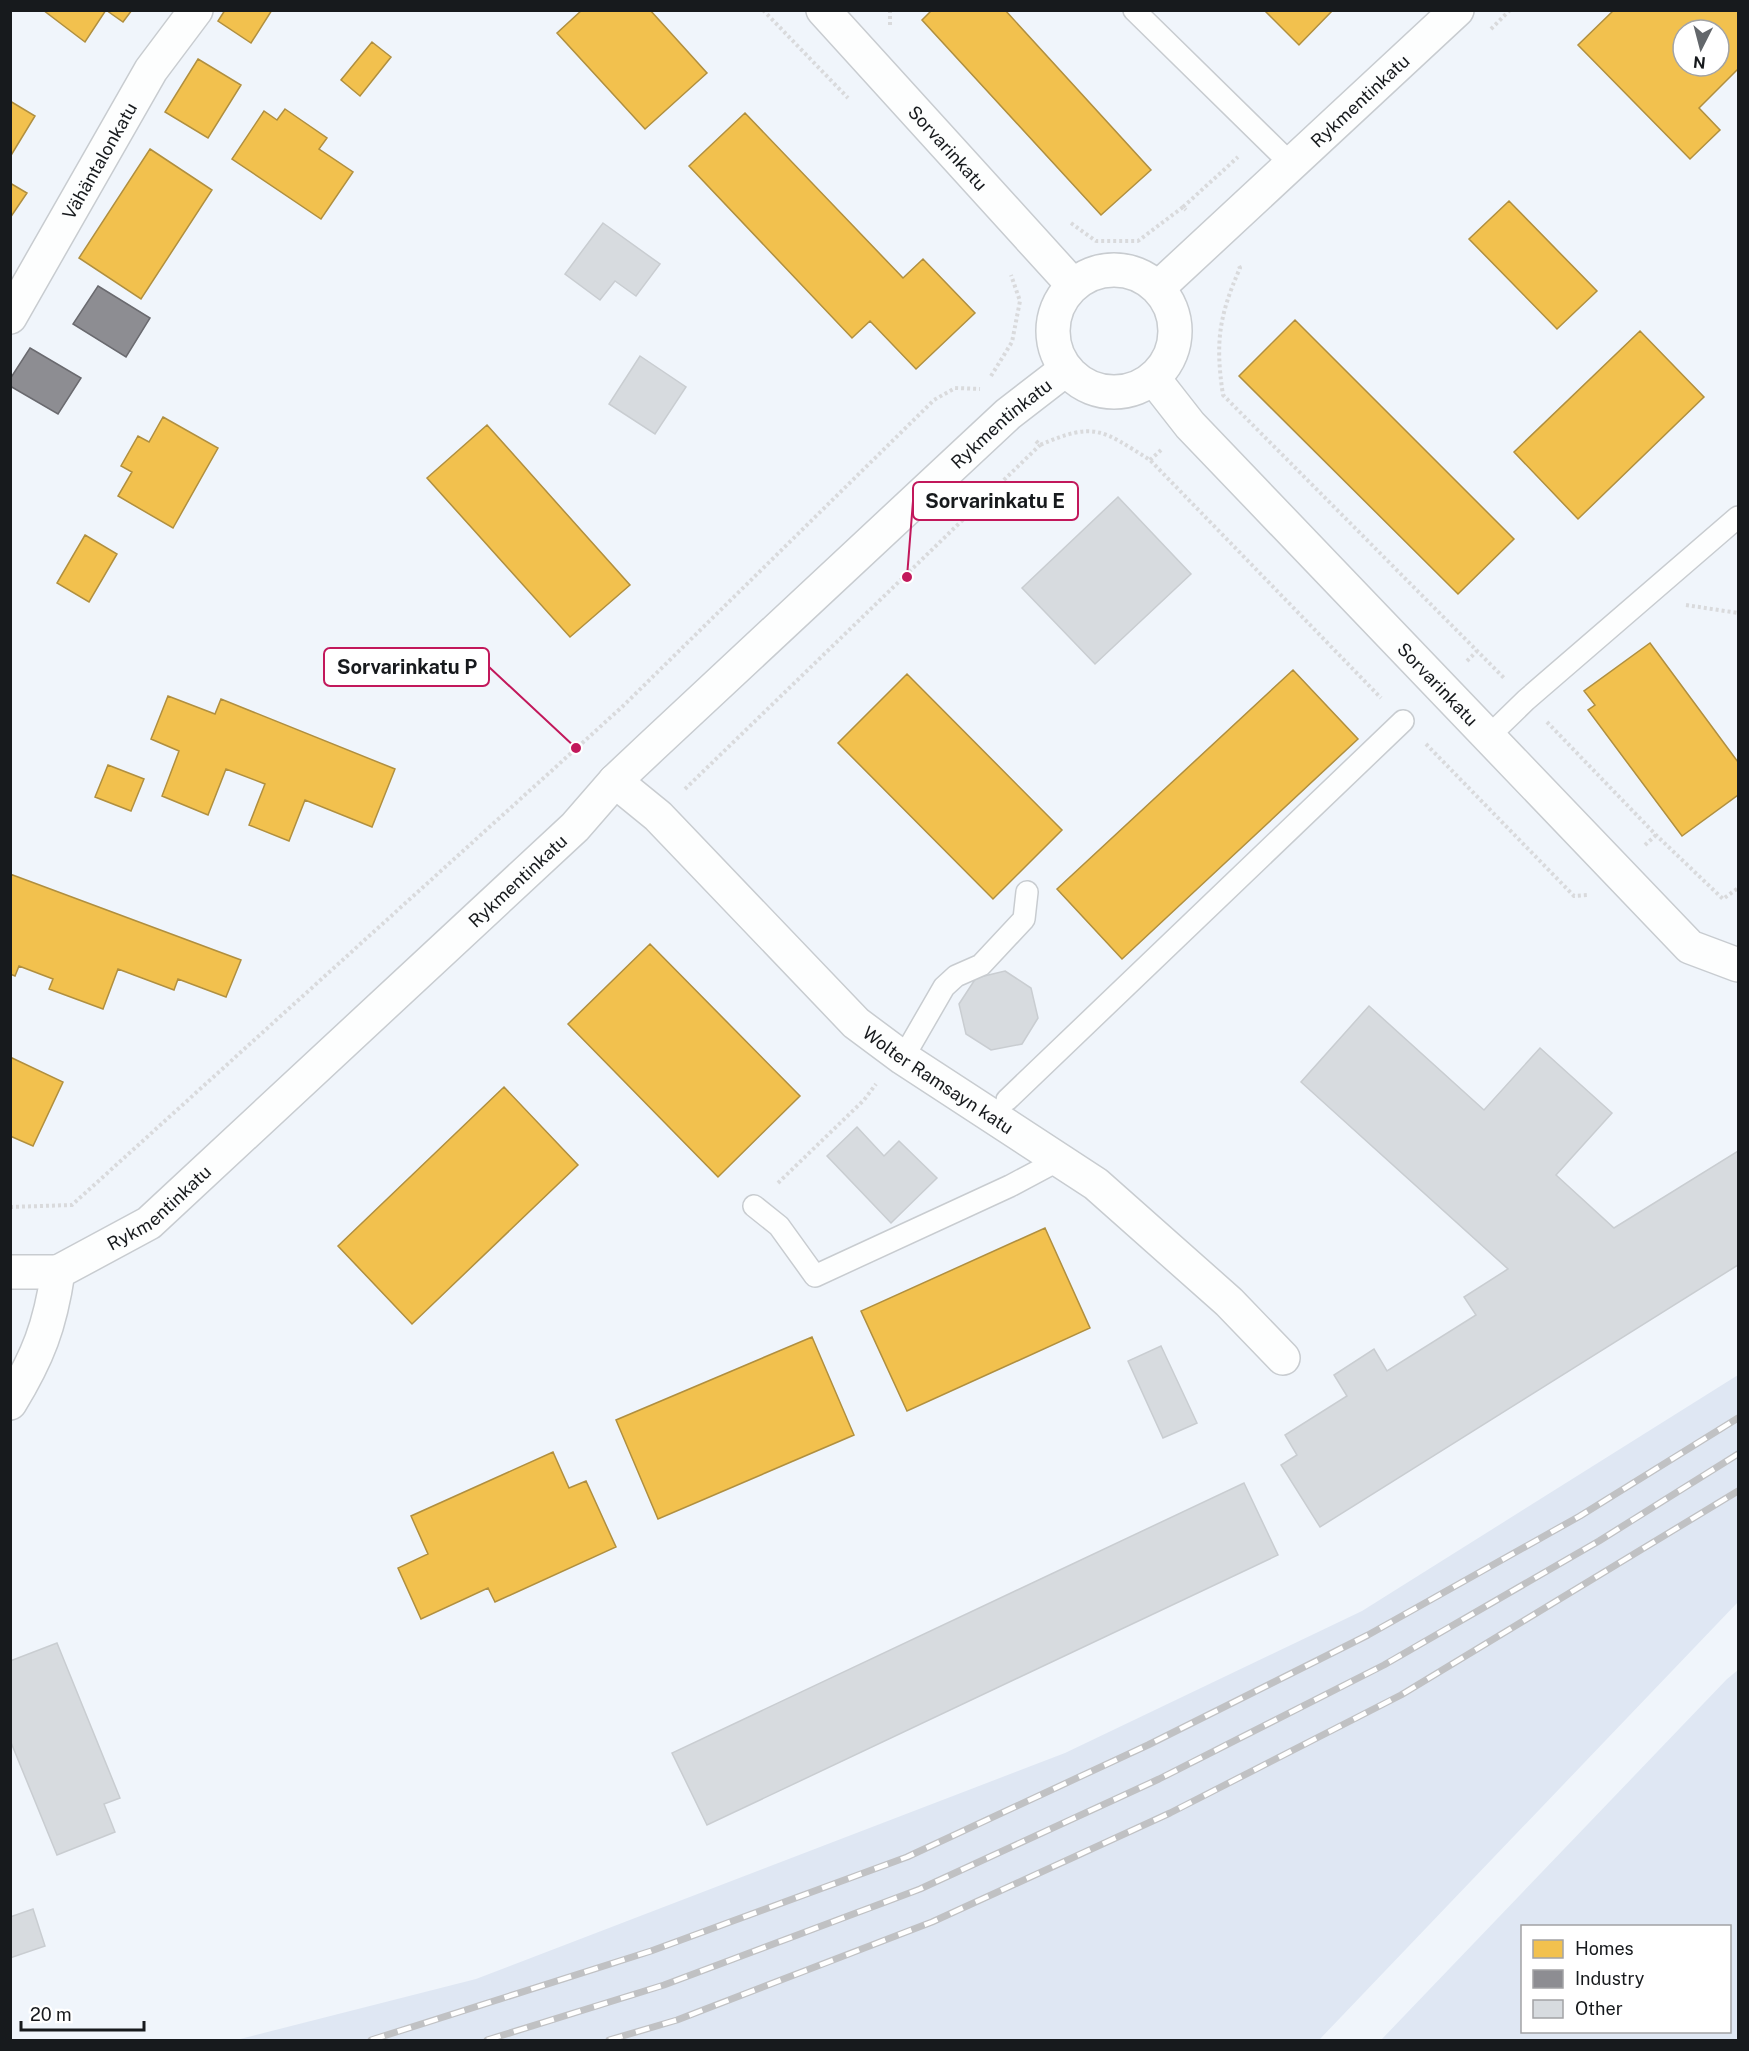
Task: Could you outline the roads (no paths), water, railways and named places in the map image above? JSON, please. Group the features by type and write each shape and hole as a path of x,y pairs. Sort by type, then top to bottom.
{"street":[{"name":"Vähäntalonkatu","path":"10,317 151,70 196,10"},
{"name":"Sorvarinkatu","path":"824,10 1072,284"},
{"name":"Rykmentinkatu","path":"1159,287 1448,13"},
{"path":"1096,271 1131,271 1159,287 1175,317 1173,351 1154,379 1123,393 1087,387 1065,370 1052,340 1055,310 1072,284 1096,271"},
{"name":"Rykmentinkatu","path":"58,1272 149,1223 574,827 615,781 1008,414 1065,370"},
{"name":"Sorvarinkatu","path":"1154,379 1190,425 1690,947 1738,965"},
{"name":"Wolter Ramsayn katu","path":"615,781 658,816 856,1023 892,1067 1059,1160 1096,1184 1229,1302 1283,1358"},
{"path":"10,1272 58,1272 53,1307 35,1361 10,1403"}],"lane":[{"path":"1134,10 1291,164"},
{"path":"1489,736 1526,700 1738,517"},
{"path":"1007,1100 1403,721"},
{"path":"892,1067 944,987 956,976 981,965 1024,919 1027,892"},
{"path":"754,1206 779,1226 815,1276 1010,1186 1059,1160"}],"railway":[{"path":"371,2040 651,1951 907,1857 1148,1745 1368,1635 1580,1516 1738,1418"},
{"path":"487,2040 664,1985 920,1889 1159,1779 1384,1665 1599,1541 1738,1454"},
{"path":"609,2040 677,2020 932,1922 1170,1813 1401,1695 1738,1491"}],"place":[{"name":"Sorvarinkatu E","path":"907,577"},
{"name":"Sorvarinkatu P","path":"576,748"}]}
